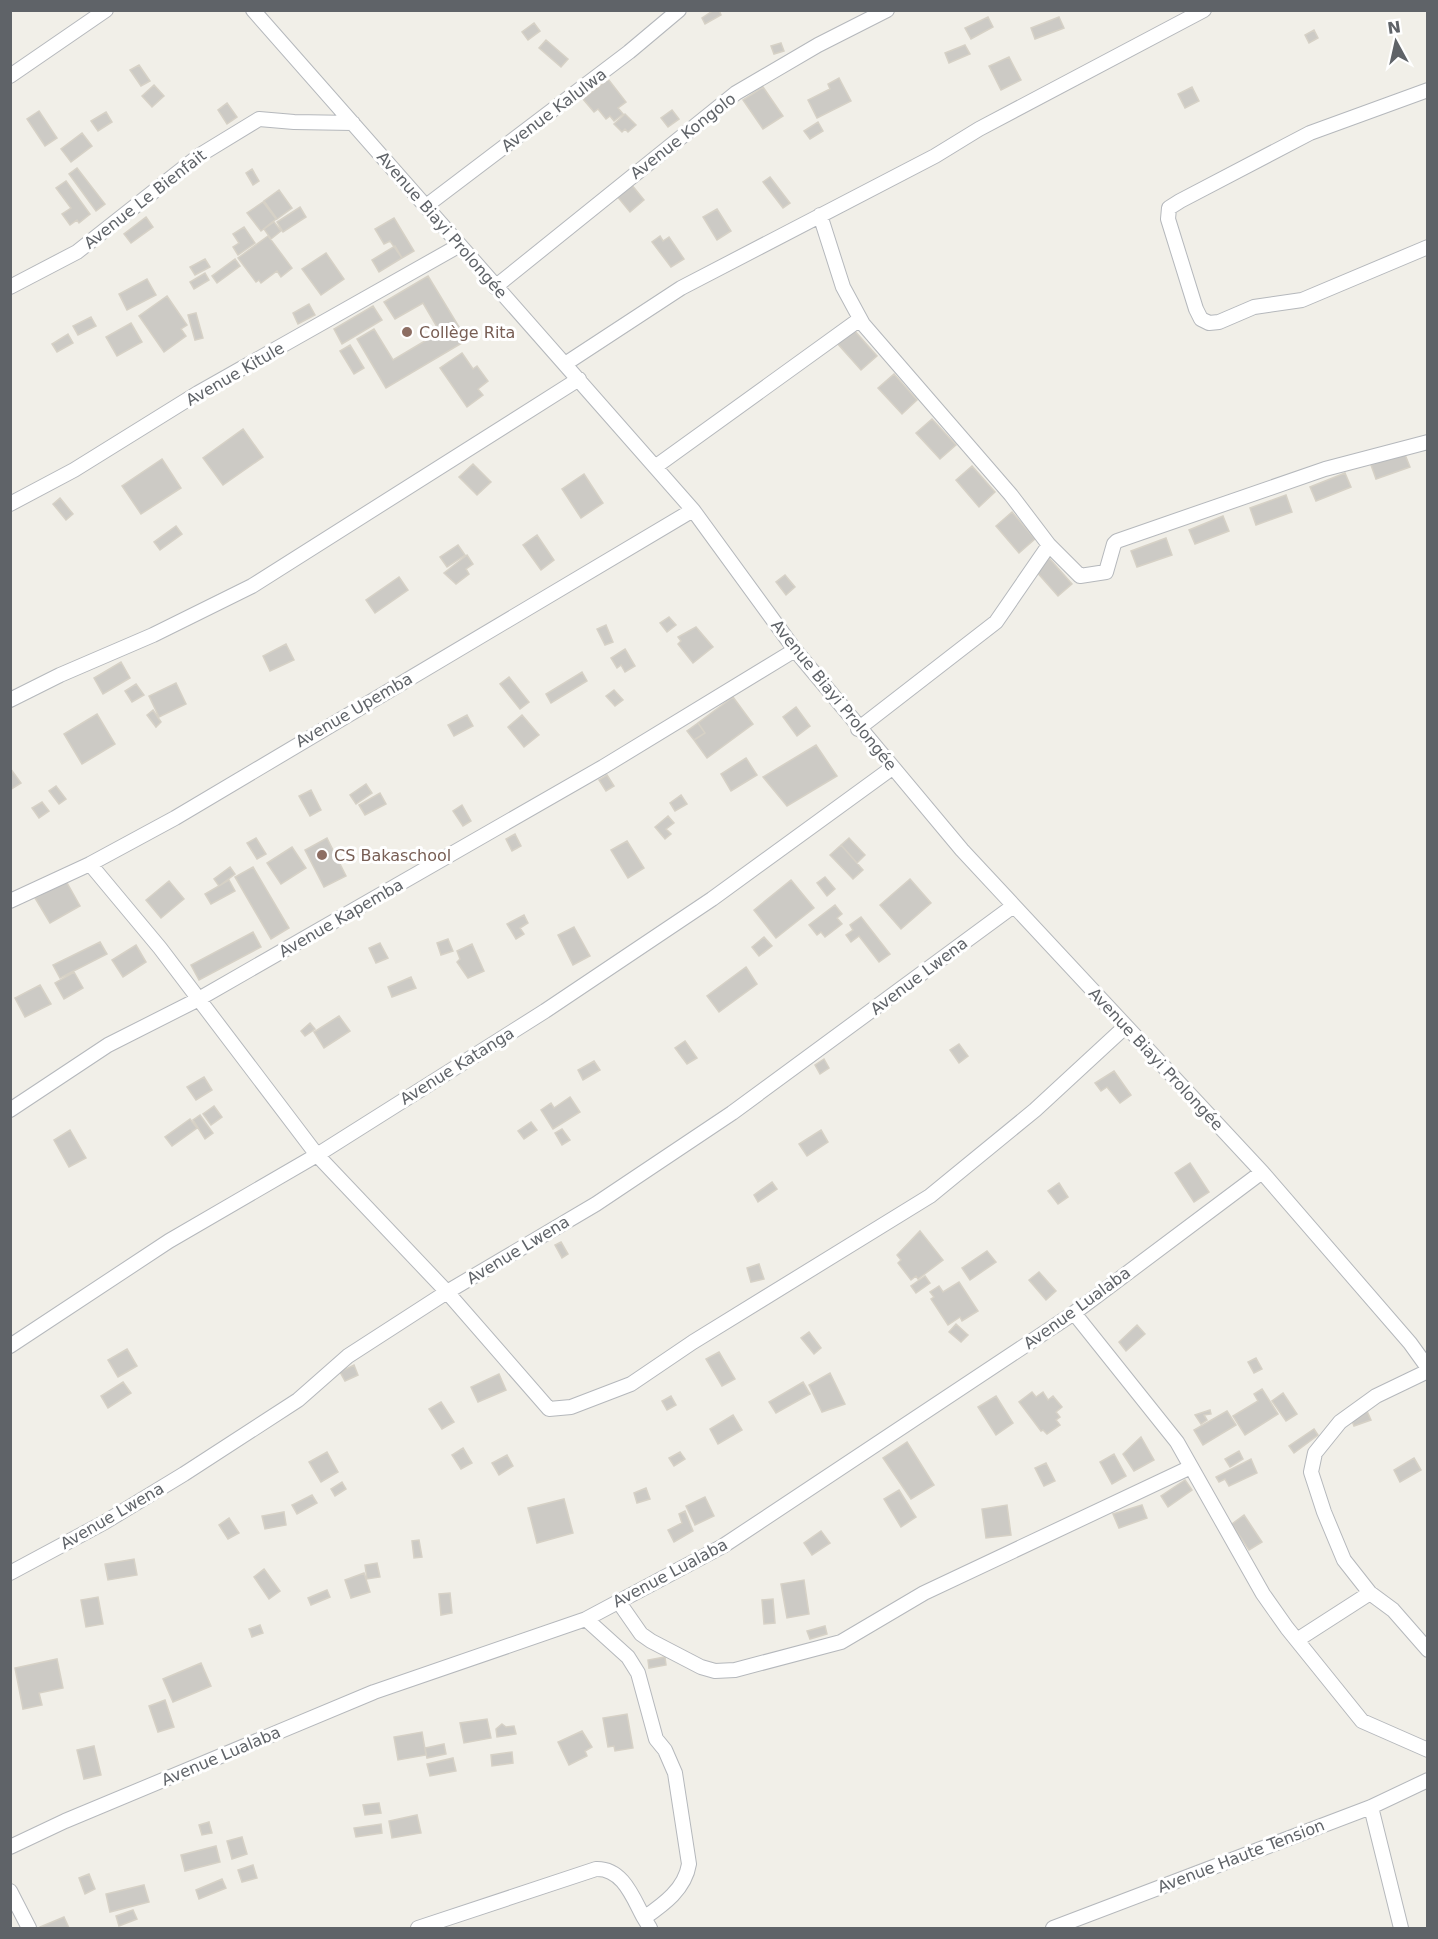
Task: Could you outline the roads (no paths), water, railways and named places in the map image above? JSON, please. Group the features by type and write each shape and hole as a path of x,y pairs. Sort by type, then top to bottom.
{"street":[{"path":"10,76 106,10"},
{"name":"Avenue Biayi Prolongée","path":"253,10 693,510 795,650 858,729 1012,907 1262,1172 1410,1343 1428,1370"},
{"name":"Avenue Kalulwa","path":"426,206 629,52 679,10"},
{"name":"Avenue Kongolo","path":"495,287 736,93 818,45 887,10"},
{"path":"565,364 681,288 1204,10"},
{"path":"1428,90 1310,133 1180,201 1170,208 1168,219 1196,309 1201,319 1209,323 1219,322 1254,307 1302,300 1428,247"},
{"name":"Avenue Le Bienfait","path":"10,287 77,252 200,155 259,118 294,122 353,123"},
{"path":"820,215 843,287 860,319 1011,495 1049,545 1080,576 1102,574 1109,568 1111,552 1117,541 1325,469 1428,442"},
{"name":"Avenue Kitule","path":"10,504 74,470 198,393 460,245"},
{"path":"656,467 860,319"},
{"path":"10,700 60,675 153,635 252,586 579,379"},
{"name":"Avenue Upemba","path":"10,901 90,864 175,818 693,510"},
{"path":"858,729 996,622 1049,545"},
{"name":"Avenue Kapemba","path":"10,1110 108,1045 197,1000 603,767 795,650"},
{"name":"Avenue Katanga","path":"10,1346 169,1241 317,1155 545,1011 702,906 892,768"},
{"path":"90,864 160,948 197,1000 317,1155 447,1292 549,1410 571,1407 631,1384 693,1342 930,1196 1035,1110 1126,1026"},
{"name":"Avenue Lwena","path":"10,1573 105,1522 184,1474 298,1400 348,1356 447,1292 596,1204 732,1113 1012,907"},
{"name":"Avenue Lualaba","path":"10,1847 65,1821 374,1692 586,1619 723,1546 1074,1313 1262,1172"},
{"path":"1074,1313 1177,1442 1263,1594 1362,1722 1428,1750"},
{"path":"1428,1370 1376,1396 1340,1422 1315,1453 1311,1472 1324,1512 1344,1560 1370,1593 1394,1610 1428,1650"},
{"path":"618,1601 641,1634 651,1641 701,1667 725,1672 735,1670 841,1642 924,1593 1191,1467"},
{"path":"1297,1640 1370,1593"},
{"path":"418,1929 596,1869 608,1868 618,1876 647,1923 678,1890 687,1876 689,1864 675,1773 665,1750 656,1739 638,1673 628,1657 586,1619"},
{"name":"Avenue Haute Tension","path":"1053,1929 1371,1807 1428,1780"},
{"path":"1371,1807 1401,1929"},
{"path":"10,1891 29,1929"}],"place":[{"name":"Collège Rita","path":"407,332"},
{"name":"CS Bakaschool","path":"322,855"}]}
